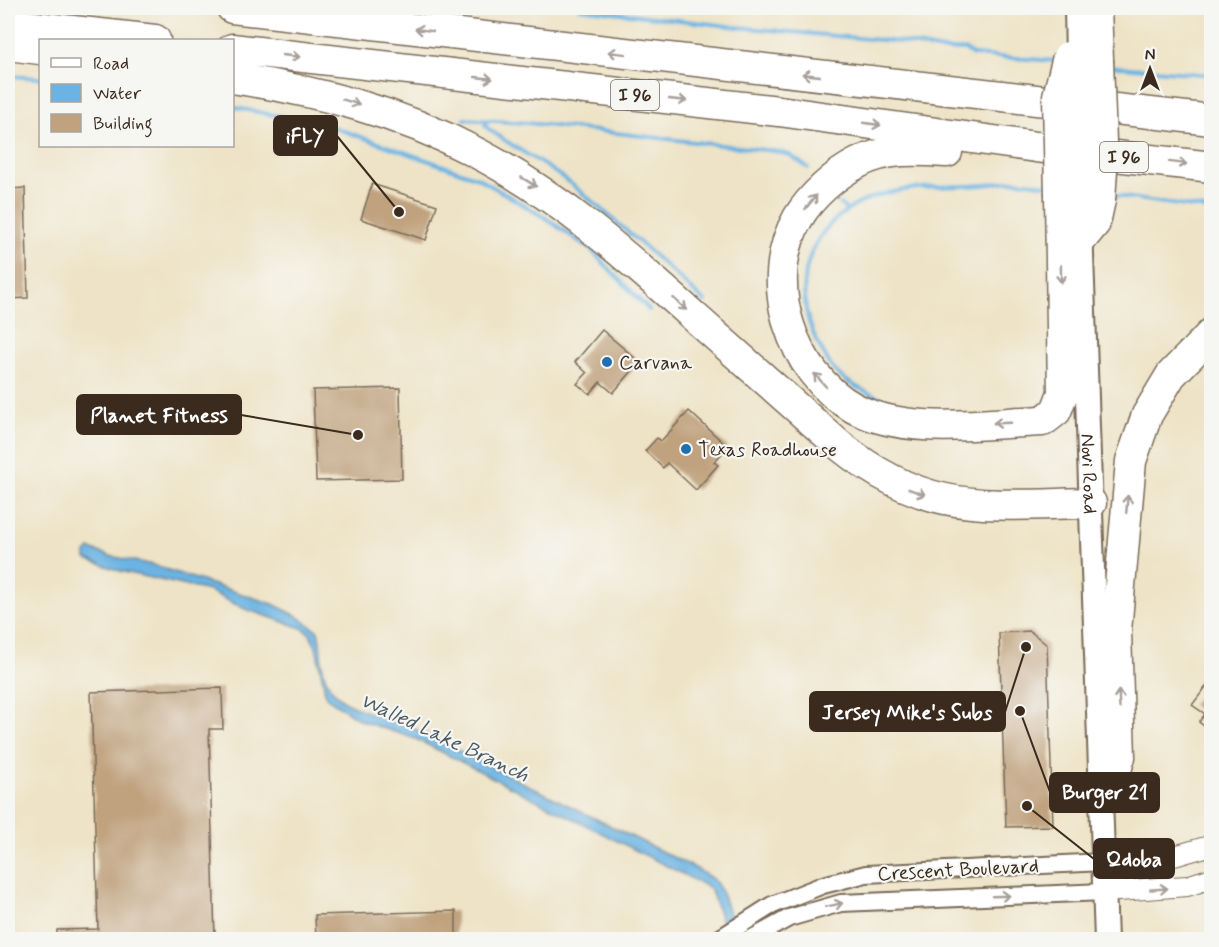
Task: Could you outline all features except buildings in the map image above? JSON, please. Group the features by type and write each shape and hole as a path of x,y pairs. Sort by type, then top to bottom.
{"highway":[{"name":"I 96","path":"232,8 1212,120"},
{"path":"1036,147 966,153 910,149 886,153 858,162 819,192 798,218 789,240 782,276 785,314 799,353 828,390 855,408 883,419 914,425 1043,421 1056,411 1063,393 1080,197 1058,96 1080,55 1096,8"},
{"path":"8,24 146,39"},
{"path":"8,45 39,50"},
{"name":"I 96","path":"234,49 779,111 1036,147 1212,167"},
{"path":"1080,55 1102,170 1080,197"},
{"path":"234,78 301,89 388,114 445,137 528,182 594,228 839,445 882,476 927,496 948,501 972,504 1091,503"},
{"path":"953,90 986,84 1212,104"},
{"path":"1080,197 1095,223 1080,241"},
{"path":"1100,798 1113,780 1120,757 1116,632 1131,461 1147,415 1171,375 1212,333"}],"main road":[{"path":"1076,8 1080,55"},
{"name":"Novi Road","path":"1080,241 1106,939"}],"street":[{"name":"Crescent Boulevard","path":"717,939 772,904 823,885 869,873 1171,858 1212,845"},
{"name":"Crescent Boulevard","path":"749,939 779,923 812,910 841,903 1179,887 1212,878"}],"water":[{"path":"90,549 110,556 153,565 273,604 297,616 318,631 324,673 329,685 345,701 367,712 401,722 697,869 717,884 727,907 734,937 740,939 728,939 710,888 416,739 361,721 326,697 316,647 310,634 302,628 245,609 209,591 120,571 86,559 86,553"}],"waterway":[{"path":"579,8 737,27 902,42 942,50 966,50 973,55 1056,61"},
{"path":"1109,66 1212,75"},
{"path":"8,76 39,78"},
{"path":"234,107 327,125 478,178 544,217 590,249 649,310"},
{"path":"465,119 528,123 774,151 790,155 808,168"},
{"path":"486,121 485,126 495,134 560,175 587,197 705,302"},
{"path":"899,406 849,383 835,371 813,332 806,311 804,290 806,269 823,232 838,217 858,204 888,193 920,188 984,185 1012,181 1048,185"},
{"path":"1111,195 1212,210"},
{"path":"840,204 847,210"}],"place":[{"name":"iFLY","path":"399,212"},
{"name":"Carvana","path":"607,362"},
{"name":"Planet Fitness","path":"358,435"},
{"name":"Texas Roadhouse","path":"686,449"},
{"name":"Jersey Mike's Subs","path":"1026,647"},
{"name":"Burger 21","path":"1020,711"},
{"name":"Qdoba","path":"1027,806"}],"water label":[{"name":"Walled Lake Branch","path":"445,737"}]}
